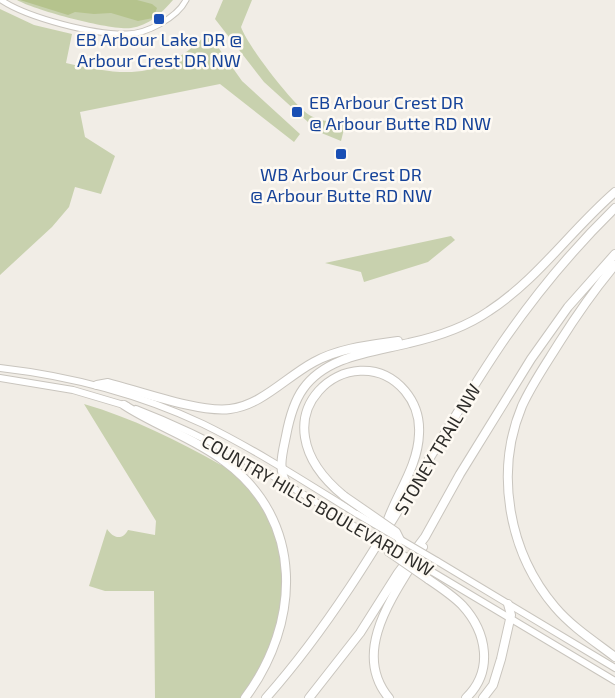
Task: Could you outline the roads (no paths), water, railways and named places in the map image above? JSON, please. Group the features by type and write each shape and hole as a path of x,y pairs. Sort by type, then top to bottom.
{"highway":[{"path":"287,484 281,468 290,416 298,395 311,379 337,362 442,333 474,320 505,299 541,267 615,192"},
{"name":"STONEY TRAIL NW","path":"266,698 332,616 384,542 502,343 562,264 615,207"},
{"name":"STONEY TRAIL NW","path":"309,698 360,633 398,573 425,537 460,474 531,359 568,308 615,254"},
{"path":"615,265 571,325 529,392 517,423 508,470 510,511 514,529 533,577 565,618 615,657"},
{"path":"97,385 108,383 207,409 231,409 257,400 313,362 325,357 376,344 423,338"},
{"path":"400,540 396,532 344,496 325,478 310,455 304,437 304,419 315,393 327,383 354,372 374,373 396,383 414,405 419,427 416,454 389,514 384,542 389,552 430,575 462,605 482,636 485,654 483,670 477,685 466,698"},
{"path":"124,405 202,447 230,465 260,498 277,529 285,562 286,603 275,644 258,679 245,698"},
{"path":"390,698 381,688 373,667 374,640 383,619 423,547 425,537"},
{"path":"483,698 496,677 510,618 511,611 508,604"}],"main road":[{"name":"COUNTRY HILLS BOULEVARD NW","path":"0,368 97,385 157,405 203,425 281,468 615,668"},
{"name":"COUNTRY HILLS BOULEVARD NW","path":"0,378 73,390 124,405 178,425 287,484 384,542"},
{"name":"COUNTRY HILLS BOULEVARD NW","path":"430,575 510,618 615,681"}],"street":[{"path":"1,0 14,8 50,21 108,33 129,34 147,30 164,20 179,10 186,0"}],"place":[{"name":"EB Arbour Lake DR @ Arbour Crest DR NW","path":"159,19"},
{"name":"EB Arbour Crest DR @ Arbour Butte RD NW","path":"297,112"},
{"name":"WB Arbour Crest DR @ Arbour Butte RD NW","path":"341,154"}]}
